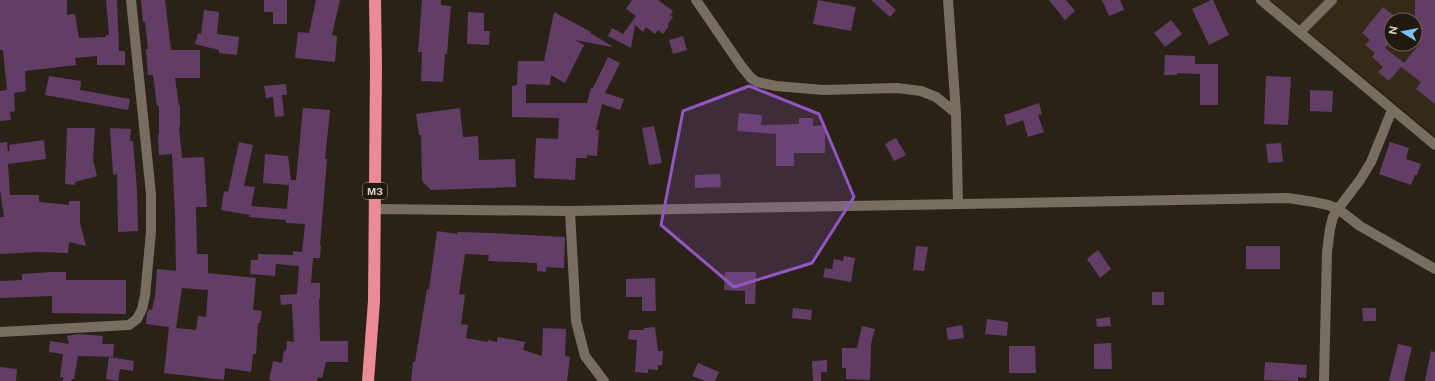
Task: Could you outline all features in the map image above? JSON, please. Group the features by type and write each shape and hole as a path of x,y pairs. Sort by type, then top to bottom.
{"highway":[{"name":"M3","path":"368,381 374,301 375,0"}],"street":[{"path":"0,332 129,325 137,319 142,309 145,296 151,232 151,194 130,0"},
{"path":"696,0 742,68 757,82 783,87 823,90 897,88 922,90 936,97 956,113"},
{"path":"948,0 956,113 958,204"},
{"path":"1261,0 1435,145"},
{"path":"1300,32 1332,0"},
{"path":"1324,381 1327,252 1333,217 1360,180 1370,162 1392,110"},
{"path":"375,209 570,211 1288,198 1328,205 1338,209 1360,226 1435,269"},
{"path":"570,211 576,321 585,356 604,381"}],"highlighted area":[{"path":"749,86 819,114 854,197 812,263 734,287 661,225 683,111"}],"shaded area":[{"path":"1270,0 1435,0 1435,136 1307,30"}],"building":[{"path":"0,0 67,0 67,15 75,14 79,38 106,37 106,35 109,35 106,0 117,0 119,51 125,51 125,65 97,65 97,56 75,58 76,65 25,71 26,91 14,93 15,111 10,112 11,120 0,121 0,91 7,90 3,50 0,50"},
{"path":"141,0 165,0 171,50 200,50 200,78 175,78 180,106 179,127 182,158 204,157 207,207 196,207 197,254 208,254 208,273 256,278 253,310 262,311 260,323 258,323 256,354 253,354 251,372 225,368 224,380 164,373 169,327 146,324 147,313 149,309 152,310 155,296 157,269 176,271 172,154 159,155 159,106 157,106 153,75 148,75 146,49 148,49 145,22 143,22","holes":["182,288 208,290 206,317 198,316 196,330 176,328"]},
{"path":"264,0 287,0 287,24 273,24 273,12 264,12"},
{"path":"316,0 340,0 332,35 337,36 335,62 295,58 298,32 309,33"},
{"path":"422,0 441,0 441,5 451,6 443,82 421,81 422,52 418,52"},
{"path":"632,0 658,0 673,11 670,15 673,17 663,34 658,30 655,34 646,27 643,32 635,25 631,48 608,36 612,28 623,34 636,16 626,9"},
{"path":"818,0 856,7 851,31 813,24"},
{"path":"871,0 885,0 896,10 890,17"},
{"path":"1049,0 1066,0 1075,11 1065,20"},
{"path":"1102,0 1120,0 1124,10 1109,16"},
{"path":"1213,0 1229,35 1209,45 1192,9"},
{"path":"1415,0 1435,0 1435,104 1416,89 1421,82 1401,67 1389,81 1378,72 1383,67 1372,57 1375,53 1365,45 1370,40 1362,33 1383,7 1389,12 1383,12 1383,52 1390,52 1404,63 1413,52 1423,52 1423,12 1415,12"},
{"path":"204,10 219,12 217,34 239,37 237,55 219,53 219,50 195,44 198,33 201,34"},
{"path":"468,12 484,13 484,31 490,31 489,45 467,44"},
{"path":"554,12 591,32 590,33 612,47 575,40 584,45 565,83 551,75 550,85 526,84 526,103 587,103 591,88 593,88 608,57 620,63 605,93 624,99 620,110 602,104 596,130 599,130 597,156 587,155 587,158 576,158 575,180 534,178 536,138 558,139 559,118 512,117 512,86 517,85 518,61 544,61"},
{"path":"1171,20 1182,34 1165,47 1154,33"},
{"path":"683,36 687,50 673,54 669,40"},
{"path":"1165,55 1195,56 1195,64 1218,64 1218,105 1200,105 1200,74 1177,73 1177,75 1164,75"},
{"path":"49,76 81,81 80,90 130,99 128,110 45,95"},
{"path":"1266,76 1291,77 1288,125 1264,124"},
{"path":"286,84 287,95 282,95 284,116 275,117 273,97 266,98 264,86"},
{"path":"1310,90 1333,91 1332,112 1310,111"},
{"path":"1039,103 1042,114 1038,115 1044,132 1028,137 1023,120 1007,126 1004,115"},
{"path":"303,108 330,110 325,159 327,159 320,258 313,258 311,283 320,283 320,341 348,341 348,362 326,362 322,378 318,377 317,381 273,381 269,380 273,361 282,363 284,350 286,351 287,341 294,342 292,304 281,305 280,295 297,294 299,266 276,264 275,276 250,274 251,260 258,260 258,254 293,255 293,251 302,252 305,224 286,223 286,220 249,217 250,215 221,210 224,191 228,192 239,142 253,145 244,186 255,187 251,206 287,209 289,185 263,183 265,154 288,156 291,180 296,180"},
{"path":"460,108 463,137 478,136 479,160 515,159 516,187 431,190 422,181 421,135 419,135 416,114"},
{"path":"739,113 762,115 761,125 799,124 799,118 813,118 813,126 825,125 825,153 794,153 794,166 776,166 776,134 737,131"},
{"path":"654,126 662,163 649,165 642,128"},
{"path":"67,128 95,128 93,160 97,176 75,182 75,185 65,184"},
{"path":"110,128 131,129 130,141 133,141 137,189 138,231 118,232 117,174 113,175"},
{"path":"896,138 906,155 894,161 885,144"},
{"path":"44,140 46,159 8,164 10,195 39,195 39,202 69,205 69,201 80,201 80,223 86,246 69,242 68,253 38,252 0,254 0,217 4,217 0,189 0,143 7,142 8,151 10,151 9,145"},
{"path":"1390,142 1409,148 1406,159 1421,164 1411,185 1379,174"},
{"path":"1281,143 1283,162 1268,163 1266,144"},
{"path":"720,174 721,187 695,188 695,175"},
{"path":"437,231 457,234 458,232 565,237 564,268 546,267 546,272 537,271 537,263 488,261 489,255 465,254 459,294 465,295 461,324 468,325 466,338 497,342 498,337 525,342 523,350 542,356 543,328 566,329 565,356 570,357 567,381 411,381 413,362 415,362 427,289 429,290"},
{"path":"916,246 928,247 924,271 913,270"},
{"path":"1246,246 1280,246 1280,269 1246,269"},
{"path":"1098,250 1111,269 1100,278 1087,259"},
{"path":"844,256 855,258 851,282 823,277 825,268 832,269 834,259 843,261"},
{"path":"66,272 66,280 126,280 126,314 52,313 52,296 0,298 0,281 22,280 22,274"},
{"path":"725,272 756,272 755,304 745,304 745,291 724,290"},
{"path":"655,278 656,311 642,311 642,297 626,297 626,279"},
{"path":"1152,292 1164,292 1164,305 1152,305"},
{"path":"793,308 812,310 811,320 792,318"},
{"path":"1362,308 1376,308 1376,321 1363,321"},
{"path":"1110,317 1111,326 1097,327 1096,319"},
{"path":"987,319 1008,322 1007,336 985,334"},
{"path":"962,325 964,338 948,340 946,328"},
{"path":"862,326 875,329 871,344 870,380 846,379 846,368 842,368 842,348 857,348"},
{"path":"655,327 658,351 663,351 662,365 658,365 658,370 648,369 648,373 635,372 637,340 628,339 629,330 644,330 644,328"},
{"path":"78,334 103,336 102,344 114,344 113,357 78,356 74,379 71,381 63,381 63,377 60,377 63,354 49,352 50,341 69,344 67,336"},
{"path":"1111,343 1112,369 1094,369 1094,344"},
{"path":"1398,344 1412,347 1404,381 1389,381"},
{"path":"1009,346 1035,346 1036,373 1009,373"},
{"path":"1431,351 1435,352 1435,381 1425,381"},
{"path":"109,357 134,361 133,371 120,369 118,381 106,379"},
{"path":"827,360 827,372 821,372 821,381 813,381 812,361"},
{"path":"1265,362 1307,365 1306,378 1298,377 1298,381 1264,380"},
{"path":"698,363 719,372 715,381 705,381 692,376"},
{"path":"0,367 17,369 16,381 0,381"}]}
